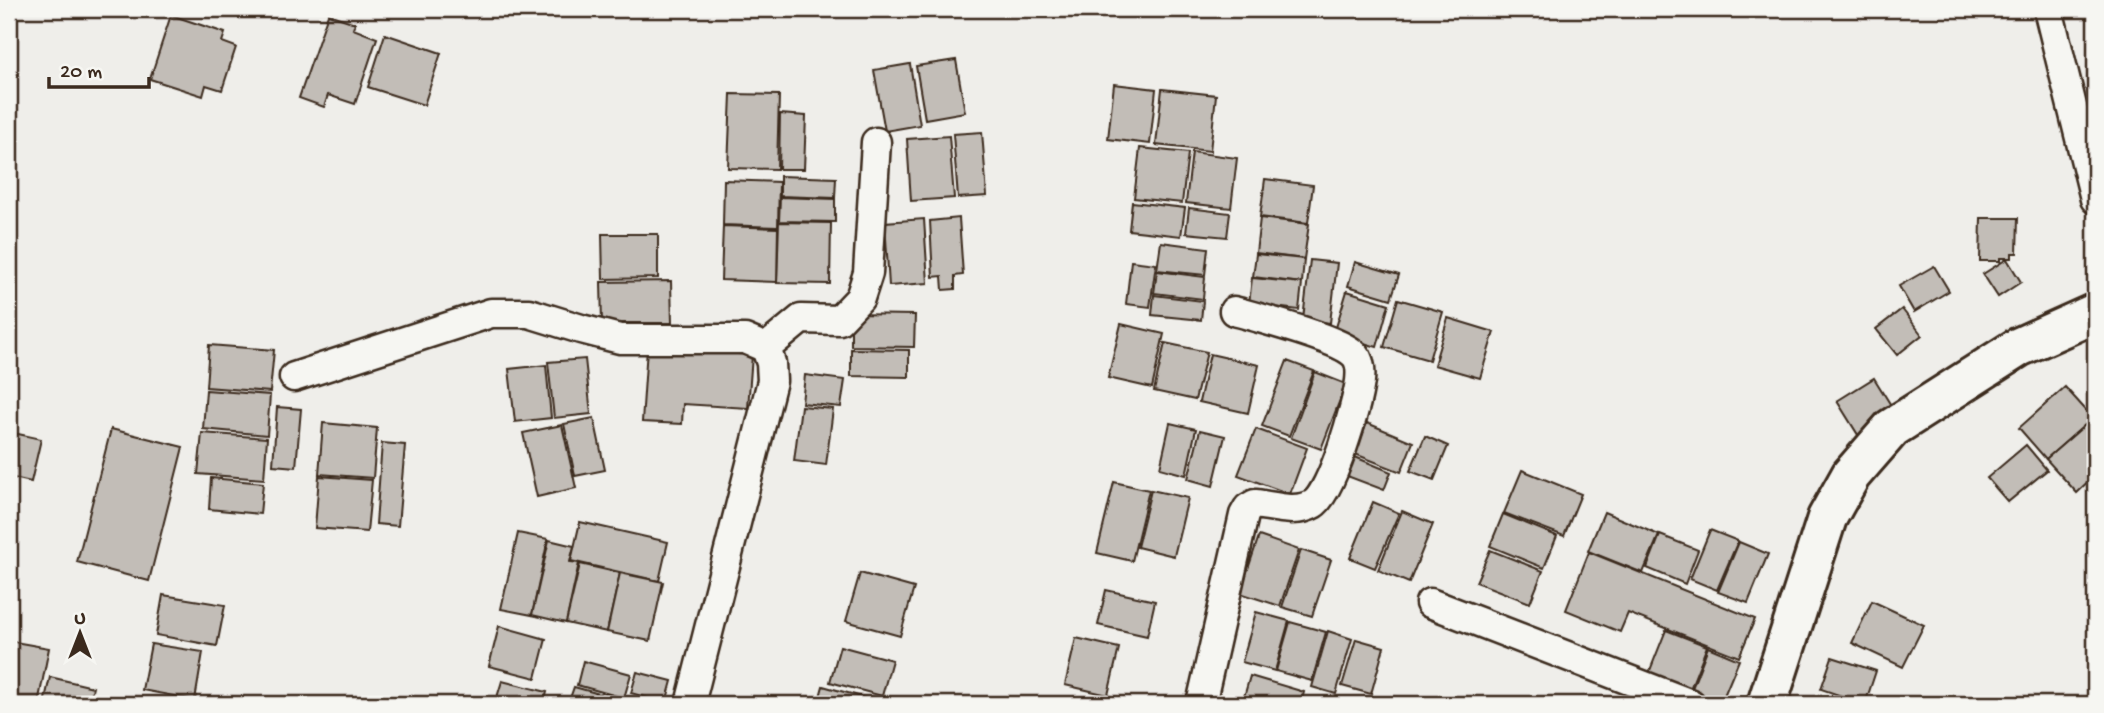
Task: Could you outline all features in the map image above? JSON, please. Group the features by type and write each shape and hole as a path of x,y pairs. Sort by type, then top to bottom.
{"main road":[{"path":"1767,704 1827,518 1851,475 1892,428 2019,347 2095,313"}],"street":[{"path":"2048,9 2095,199"},
{"path":"766,348 801,319 839,320 860,298 868,273 876,142"},
{"path":"1201,704 1244,515 1248,508 1255,504 1300,509 1315,503 1339,458 1360,381 1361,366 1355,355 1341,347 1310,334 1234,310"},
{"path":"293,377 491,313 529,313 620,339 745,339 766,348 771,363 772,381 690,704"},
{"path":"1430,603 1691,704"}],"building":[{"path":"328,14 355,23 353,29 377,38 355,104 328,95 324,107 299,98"},
{"path":"171,15 225,33 222,42 236,47 222,90 206,85 203,96 150,79"},
{"path":"385,34 441,53 424,105 368,87"},
{"path":"956,60 965,112 925,119 916,66"},
{"path":"910,64 920,125 885,131 874,70"},
{"path":"1114,84 1156,89 1150,144 1108,139"},
{"path":"1162,89 1216,95 1210,151 1156,145"},
{"path":"731,94 779,95 777,169 728,168"},
{"path":"780,114 806,116 804,169 779,169"},
{"path":"982,132 987,196 958,198 953,134"},
{"path":"949,136 954,198 911,201 907,139"},
{"path":"1140,148 1188,153 1182,203 1134,198"},
{"path":"1192,152 1237,158 1231,208 1186,203"},
{"path":"780,176 836,178 835,198 780,196"},
{"path":"1265,179 1313,185 1308,223 1260,217"},
{"path":"724,180 779,182 778,227 723,225"},
{"path":"780,197 835,199 835,222 779,221"},
{"path":"1132,202 1185,208 1181,236 1129,230"},
{"path":"1189,208 1230,213 1227,237 1186,233"},
{"path":"959,218 963,275 955,276 955,289 943,290 942,276 933,277 930,221"},
{"path":"1260,218 1309,224 1304,259 1256,253"},
{"path":"1981,218 2018,218 2017,253 2012,253 2012,258 1980,261"},
{"path":"924,219 928,283 889,286 885,222"},
{"path":"779,222 831,223 830,284 777,283"},
{"path":"723,226 778,228 777,282 721,280"},
{"path":"602,234 658,234 658,278 603,279"},
{"path":"1161,242 1208,248 1205,275 1157,270"},
{"path":"1256,254 1304,259 1302,283 1253,277"},
{"path":"2007,259 2021,282 1998,297 1983,274"},
{"path":"1310,260 1337,263 1330,323 1303,319"},
{"path":"1131,261 1156,264 1150,307 1126,304"},
{"path":"1355,262 1399,275 1391,299 1348,286"},
{"path":"1934,266 1949,291 1914,312 1899,286"},
{"path":"1157,271 1205,277 1203,299 1154,293"},
{"path":"1252,278 1302,283 1299,310 1249,304"},
{"path":"671,281 672,323 602,323 601,282"},
{"path":"1347,291 1389,304 1377,347 1334,334"},
{"path":"1154,295 1203,301 1201,320 1152,315"},
{"path":"1398,299 1443,312 1429,360 1384,347"},
{"path":"1902,309 1922,335 1897,355 1876,329"},
{"path":"851,314 915,315 914,347 851,346"},
{"path":"1448,318 1494,332 1480,378 1434,365"},
{"path":"1121,324 1164,334 1152,388 1108,378"},
{"path":"1165,343 1207,352 1195,400 1154,391"},
{"path":"209,345 274,350 270,392 206,387"},
{"path":"647,348 752,355 748,408 683,404 682,424 642,422"},
{"path":"851,349 909,350 909,377 851,376"},
{"path":"1210,354 1259,365 1248,413 1199,402"},
{"path":"585,359 591,414 554,418 548,362"},
{"path":"1287,361 1314,371 1289,436 1262,426"},
{"path":"546,365 551,418 515,422 509,369"},
{"path":"1315,372 1346,384 1321,449 1291,438"},
{"path":"805,375 845,380 841,407 802,403"},
{"path":"1874,378 1897,415 1860,438 1837,401"},
{"path":"2065,387 2093,418 2046,459 2019,428"},
{"path":"206,390 270,395 267,435 203,429"},
{"path":"801,406 833,409 826,465 794,461"},
{"path":"277,407 301,409 296,467 273,465"},
{"path":"594,418 605,470 575,476 564,424"},
{"path":"2093,418 2095,476 2077,493 2046,459"},
{"path":"323,423 377,428 373,478 319,474"},
{"path":"1170,423 1196,429 1186,475 1160,468"},
{"path":"1367,423 1413,442 1401,472 1355,454"},
{"path":"562,425 576,488 537,497 523,433"},
{"path":"111,429 183,447 149,581 77,562"},
{"path":"1256,429 1307,448 1290,494 1238,475"},
{"path":"1200,430 1225,436 1213,486 1188,479"},
{"path":"9,432 41,439 31,482 9,477"},
{"path":"202,433 267,438 264,479 198,474"},
{"path":"1425,436 1448,446 1434,480 1410,471"},
{"path":"382,443 405,445 398,526 376,524"},
{"path":"2026,445 2047,470 2008,502 1987,478"},
{"path":"1355,457 1391,472 1384,490 1347,476"},
{"path":"1522,470 1581,494 1564,536 1504,513"},
{"path":"319,476 372,480 367,532 315,528"},
{"path":"211,478 263,483 260,514 209,509"},
{"path":"1114,482 1149,490 1132,561 1097,553"},
{"path":"1151,490 1188,498 1174,556 1137,547"},
{"path":"1373,502 1399,513 1375,568 1350,558"},
{"path":"1402,511 1433,524 1409,583 1378,570"},
{"path":"1604,512 1659,535 1643,573 1588,551"},
{"path":"1503,514 1557,536 1544,568 1490,546"},
{"path":"580,522 668,542 659,581 571,561"},
{"path":"1710,530 1738,541 1717,590 1690,579"},
{"path":"518,533 548,539 532,615 501,609"},
{"path":"1660,535 1698,550 1685,584 1647,568"},
{"path":"1259,536 1299,550 1280,606 1240,593"},
{"path":"549,540 574,546 570,562 579,563 566,623 532,615"},
{"path":"1739,542 1768,554 1748,603 1718,592"},
{"path":"1301,550 1331,560 1312,616 1282,607"},
{"path":"1490,550 1543,571 1530,603 1476,582"},
{"path":"1589,552 1755,619 1739,657 1628,613 1620,632 1566,610"},
{"path":"580,564 620,573 607,632 566,623"},
{"path":"620,573 663,582 650,641 607,632"},
{"path":"860,573 914,588 900,636 846,621"},
{"path":"1106,590 1155,601 1147,636 1098,625"},
{"path":"163,595 225,605 217,646 156,635"},
{"path":"1872,601 1924,625 1903,667 1852,643"},
{"path":"1256,612 1289,621 1275,671 1242,662"},
{"path":"1290,622 1326,632 1312,681 1276,671"},
{"path":"499,626 546,639 536,678 489,666"},
{"path":"1666,630 1707,646 1690,689 1649,673"},
{"path":"1328,631 1352,639 1336,694 1312,687"},
{"path":"1076,638 1119,648 1108,695 1065,685"},
{"path":"1356,639 1384,647 1371,694 1342,686"},
{"path":"9,641 49,648 38,704 9,704"},
{"path":"151,644 203,652 195,700 142,690"},
{"path":"840,646 892,660 882,696 830,682"},
{"path":"1708,647 1739,660 1721,703 1691,691"},
{"path":"1832,657 1876,671 1865,704 1821,689"},
{"path":"583,661 631,674 624,698 577,685"},
{"path":"637,672 672,681 666,703 631,693"},
{"path":"1250,676 1304,692 1301,704 1242,704"},
{"path":"50,677 93,687 89,704 44,704"},
{"path":"502,681 547,692 544,704 495,704"},
{"path":"823,686 869,699 867,704 818,704"},
{"path":"574,687 636,704 568,704"},
{"path":"1832,696 1855,704 1829,704"},
{"path":"1632,697 1651,704 1629,704"},
{"path":"100,701 154,704 100,704"}]}
